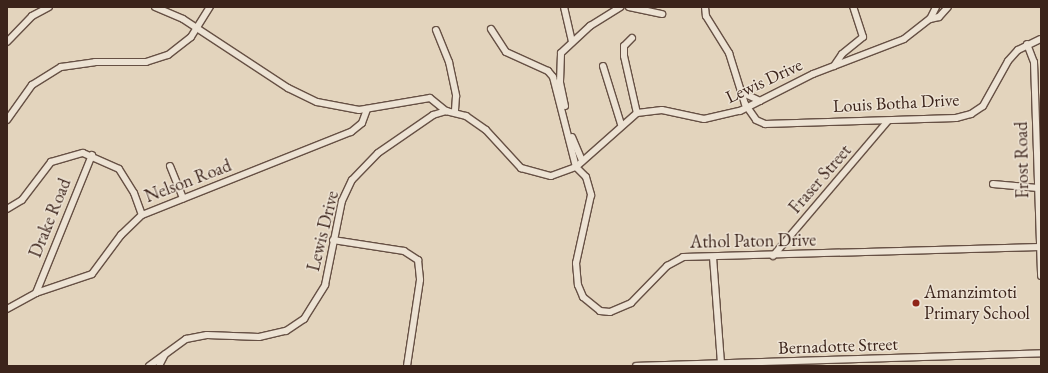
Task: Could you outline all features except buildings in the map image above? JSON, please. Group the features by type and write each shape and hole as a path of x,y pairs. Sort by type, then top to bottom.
{"street":[{"path":"7,42 32,16 49,7"},
{"path":"155,7 167,9 306,98 345,109 367,109 430,98 446,111"},
{"path":"7,120 26,92 52,72 74,64 160,59 182,46 197,28 210,7"},
{"path":"564,7 572,41"},
{"path":"582,161 572,138 559,77 560,53 572,41 603,16 620,7"},
{"path":"629,7 662,14"},
{"name":"Louis Botha Drive","path":"705,7 706,16 729,53 741,92 748,108 756,120 765,124 956,118 977,111 990,96 1008,61 1027,44 1041,40"},
{"path":"834,66 842,54 863,37 853,7"},
{"name":"Lewis Drive","path":"149,366 166,352 186,339 207,335 259,337 295,326 320,296 342,201 365,165 397,138 446,111 454,112 476,122 529,172 551,176 576,167 620,124 638,113 662,110 704,118 748,108 834,66 904,39 930,20 936,7"},
{"path":"930,20 940,17 948,7"},
{"path":"491,29 506,52 551,73 576,167"},
{"path":"436,30 449,62 456,96 454,112"},
{"path":"632,38 624,46 624,56 638,113"},
{"name":"Frost Road","path":"1027,44 1034,62 1038,119 1041,276"},
{"path":"603,66 620,124"},
{"path":"741,92 760,101"},
{"name":"Nelson Road","path":"7,209 22,200 51,162 74,153 92,155 119,169 134,194 142,215 351,132 362,122 367,109"},
{"name":"Fraser Street","path":"773,256 888,120"},
{"name":"Drake Road","path":"36,293 92,155"},
{"path":"170,166 183,199"},
{"name":"Athol Paton Drive","path":"576,167 586,177 591,195 576,274 583,297 590,305 610,312 622,308 644,292 675,260 713,257 1040,247"},
{"path":"993,184 1039,190"},
{"path":"7,309 36,293 92,274 121,235 142,215"},
{"path":"333,240 404,251 418,260 420,280 407,366"},
{"path":"713,257 721,364"},
{"path":"159,366 166,352"},
{"name":"Bernadotte Street","path":"636,366 1041,353"}],"place":[{"name":"Amanzimtoti Primary School","path":"916,303"}]}
